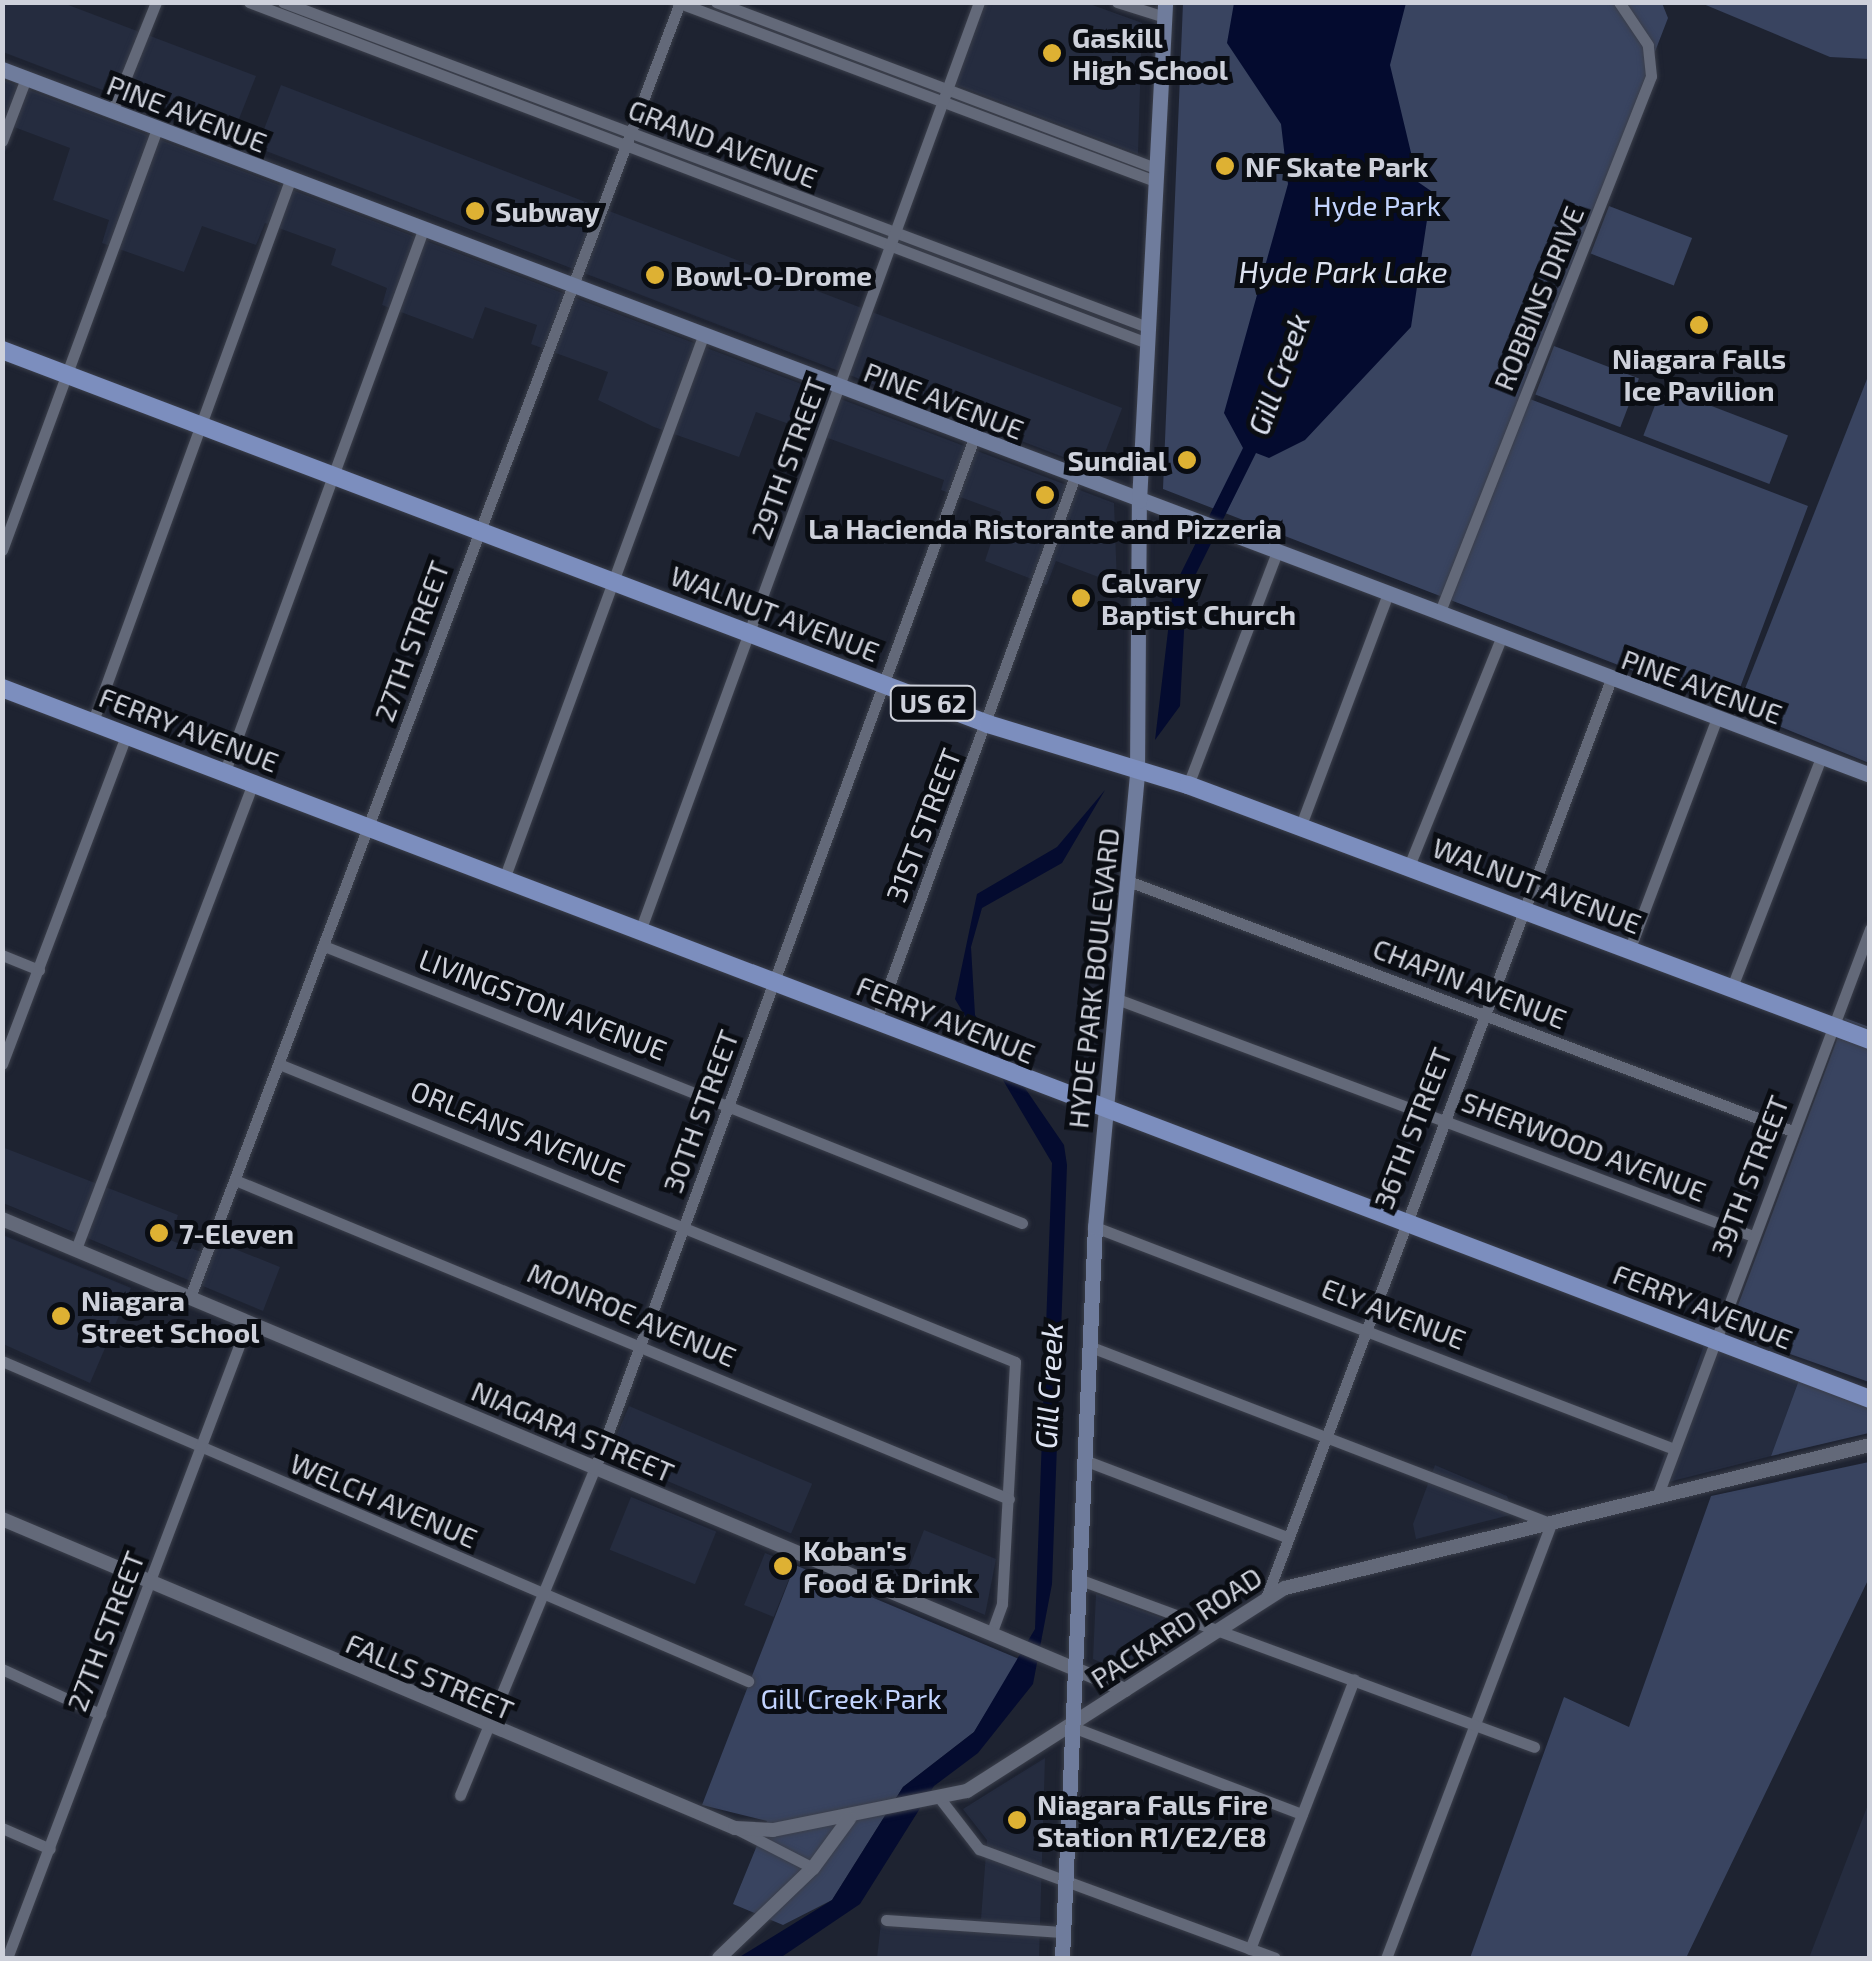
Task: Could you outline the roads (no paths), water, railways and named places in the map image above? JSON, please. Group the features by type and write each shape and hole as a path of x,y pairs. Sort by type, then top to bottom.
{"main road":[{"name":"HYDE PARK BOULEVARD","path":"1062,1958 1062,1879 1095,1227 1103,1111 1130,882 1137,772 1140,500 1165,10"},
{"name":"PINE AVENUE","path":"2,69 1870,775"},
{"name":"WALNUT AVENUE","path":"2,350 988,724 1137,772 1188,784 1870,1040"},
{"name":"FERRY AVENUE","path":"2,688 774,981 1103,1111 1870,1399"}],"street":[{"path":"113,110 156,2"},
{"path":"250,2 627,140"},
{"name":"GRAND AVENUE","path":"283,2 627,140 1147,335"},
{"path":"716,2 944,96"},
{"name":"29TH STREET","path":"640,931 980,2"},
{"path":"1117,2 1165,10"},
{"name":"ROBBINS DRIVE","path":"1440,614 1651,76 1648,45 1620,2"},
{"path":"679,3 1155,174"},
{"name":"27TH STREET","path":"190,1297 370,827 568,283 679,3"},
{"path":"2,140 26,78"},
{"path":"2,550 158,127"},
{"path":"93,721 290,180"},
{"path":"224,772 423,230"},
{"path":"504,879 703,336"},
{"name":"30TH STREET","path":"460,1795 595,1468 974,438"},
{"name":"31ST STREET","path":"876,1021 988,724 1075,476"},
{"path":"1188,784 1276,552"},
{"path":"1301,825 1388,594"},
{"path":"1409,866 1501,638"},
{"name":"36TH STREET","path":"1266,1598 1284,1536 1611,679"},
{"path":"1630,948 1717,718"},
{"path":"2,1064 127,734"},
{"path":"1732,987 1821,757"},
{"path":"76,1249 253,782"},
{"name":"CHAPIN AVENUE","path":"1130,882 1792,1131"},
{"name":"39TH STREET","path":"1657,1497 1870,930"},
{"name":"LIVINGSTON AVENUE","path":"324,946 729,1103 1022,1224"},
{"path":"2,956 39,970"},
{"name":"SHERWOOD AVENUE","path":"1117,999 1752,1236"},
{"name":"ORLEANS AVENUE","path":"278,1064 685,1224 1016,1362 1008,1499"},
{"name":"MONROE AVENUE","path":"235,1180 1008,1499"},
{"name":"NIAGARA STREET","path":"2,1219 1124,1690"},
{"name":"ELY AVENUE","path":"1095,1227 1674,1449"},
{"name":"27TH STREET","path":"7,1958 248,1322"},
{"path":"1091,1347 1550,1524 1386,1958"},
{"name":"WELCH AVENUE","path":"2,1361 201,1450 748,1680"},
{"name":"PACKARD ROAD","path":"849,1819 941,1800 1070,1726 1266,1598 1870,1445"},
{"path":"1084,1460 1284,1536"},
{"path":"990,1634 1002,1604 1008,1499"},
{"name":"FALLS STREET","path":"2,1519 150,1586 735,1828 849,1819"},
{"path":"1078,1579 1534,1747"},
{"path":"2,1669 100,1714"},
{"path":"1250,1949 1354,1679"},
{"path":"1070,1726 1302,1814"},
{"path":"941,1800 979,1849 1275,1958"},
{"path":"719,1958 813,1868 849,1819"},
{"path":"2,1828 50,1848"},
{"path":"735,1828 813,1868"},
{"path":"886,1920 1062,1932"}],"water":[{"name":"Hyde Park Lake","path":"1234,3 1406,3 1390,65 1418,182 1434,193 1437,211 1427,220 1411,327 1305,440 1269,458 1256,453 1186,594 1180,706 1155,740 1173,589 1243,448 1224,413 1288,184 1281,124 1227,43"},
{"name":"Gill Creek","path":"1105,790 1062,863 982,908 971,947 975,1015 1064,1145 1067,1165 1052,1584 1033,1684 978,1753 934,1786 860,1904 780,1958 738,1958 832,1900 903,1787 974,1732 1035,1629 1052,1163 955,999 977,894 1057,847"}],"place":[{"name":"Gaskill High School","path":"1052,53"},
{"name":"NF Skate Park","path":"1225,166"},
{"name":"Subway","path":"475,211"},
{"name":"Bowl-O-Drome","path":"655,275"},
{"name":"Niagara Falls Ice Pavilion","path":"1699,325"},
{"name":"Sundial","path":"1187,460"},
{"name":"La Hacienda Ristorante and Pizzeria","path":"1045,495"},
{"name":"Calvary Baptist Church","path":"1081,598"},
{"name":"7-Eleven","path":"159,1233"},
{"name":"Niagara Street School","path":"61,1316"},
{"name":"Koban's Food & Drink","path":"783,1566"},
{"name":"Niagara Falls Fire Station R1/E2/E8","path":"1017,1820"}],"park label":[{"name":"Hyde Park","path":"1377,205"},
{"name":"Gill Creek Park","path":"851,1698"}]}
